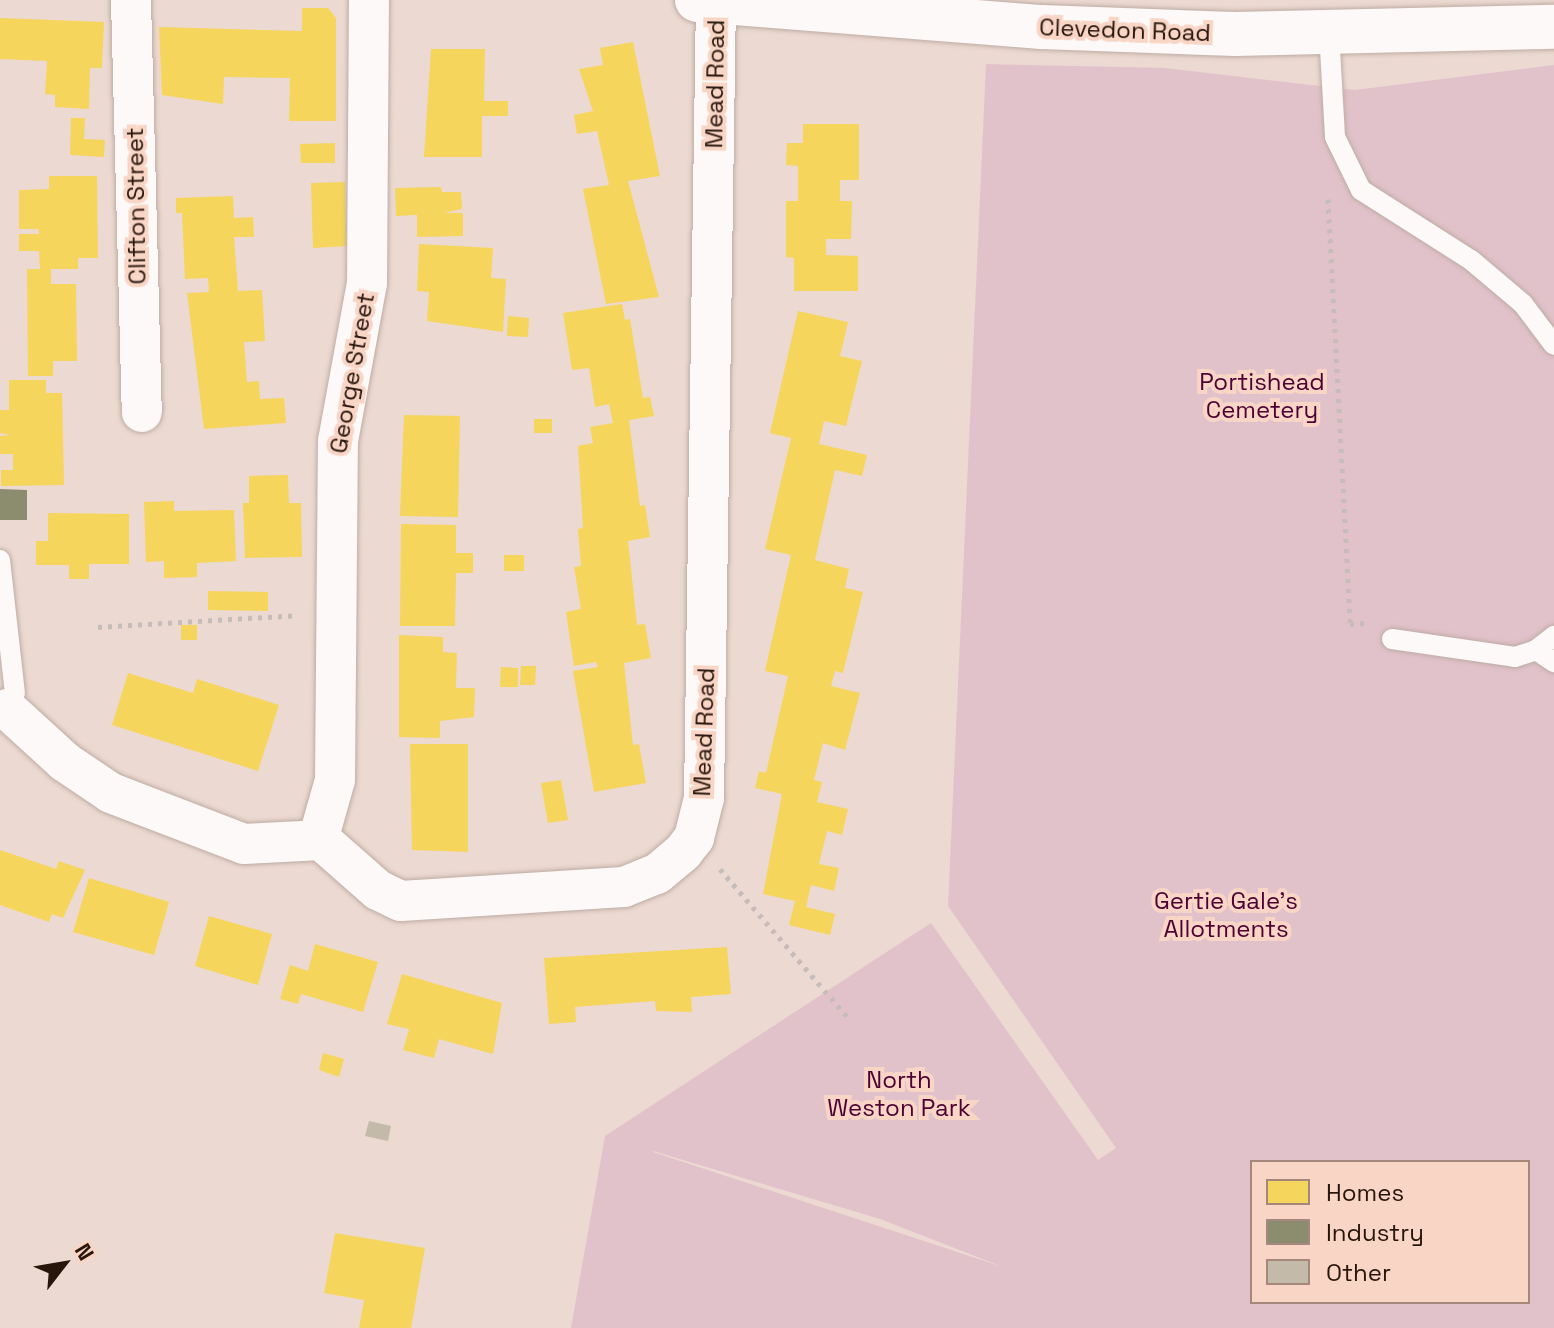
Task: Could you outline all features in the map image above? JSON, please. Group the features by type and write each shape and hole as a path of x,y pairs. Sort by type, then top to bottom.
{"main road":[{"name":"Clevedon Road","path":"706,1 1041,13 1235,34 1554,27"}],"street":[{"name":"Clifton Street","path":"131,0 143,418"},
{"name":"George Street","path":"318,840 335,780 339,613 338,441 367,283 369,0"},
{"name":"Mead Road","path":"318,840 378,890 410,902 635,885 670,865 694,838 704,798 706,1"},
{"path":"7,707 53,753 111,793 244,844 318,840"}],"lane":[{"path":"1329,32 1335,137 1361,190 1471,260 1523,304 1554,345"},
{"path":"0,560 7,707"},
{"path":"1392,639 1515,657 1536,650 1554,636"},
{"path":"1536,650 1554,662"}],"path":[{"path":"1328,185 1350,624 1391,622 1392,639"},
{"path":"98,627 339,613"},
{"path":"694,838 849,1019"}],"green space":[{"path":"986,64 1165,68 1355,90 1554,65 1554,1328 571,1328 605,1136 931,923 1098,1160 1116,1148 948,906","holes":["653,1151 880,1219 1003,1267"]}],"building: Homes":[{"path":"302,8 328,8 336,18 336,121 289,121 290,78 224,77 223,104 162,95 159,27 302,31"},
{"path":"0,18 104,22 102,68 90,68 89,109 55,107 55,95 45,94 47,61 0,59"},
{"path":"633,42 660,176 628,181 659,297 606,304 583,189 609,185 597,131 577,134 574,115 593,111 579,69 603,65 600,48"},
{"path":"431,49 485,49 484,101 508,101 508,116 482,116 482,157 424,157"},
{"path":"71,118 85,118 84,139 105,140 104,157 70,155"},
{"path":"803,124 859,124 859,180 840,180 840,201 852,201 851,239 826,239 826,255 858,256 858,291 794,291 794,258 786,257 786,201 798,201 798,166 786,165 787,143 803,143"},
{"path":"335,143 335,163 301,163 300,144"},
{"path":"49,176 97,176 98,258 78,258 78,269 51,269 51,284 76,284 77,361 53,361 53,376 28,376 27,269 40,269 39,251 19,251 19,234 39,234 38,229 19,229 19,190 49,189"},
{"path":"345,182 347,246 313,248 311,183"},
{"path":"441,187 442,192 461,192 462,209 444,213 463,213 463,236 417,237 417,215 396,216 395,188"},
{"path":"233,196 234,218 253,217 254,237 234,237 238,291 262,290 265,341 244,342 247,382 259,381 260,399 284,398 286,423 204,429 187,293 209,292 208,278 185,279 182,213 176,213 176,198"},
{"path":"419,244 493,248 491,278 506,279 503,332 427,321 429,292 417,291"},
{"path":"622,304 625,320 630,319 643,398 650,397 654,416 629,420 640,506 645,505 650,537 628,541 637,625 645,624 651,658 624,663 633,745 639,744 646,783 594,792 573,671 598,667 596,662 574,666 566,612 581,609 574,567 581,566 578,529 583,528 578,446 593,443 590,427 613,423 609,404 595,407 589,368 572,370 563,313"},
{"path":"798,311 848,322 840,356 862,361 846,426 824,421 819,444 867,455 862,476 835,470 815,560 849,569 845,588 863,592 843,673 835,671 831,686 860,693 845,750 823,743 814,780 822,782 817,802 848,809 842,835 827,831 819,864 839,868 834,891 811,885 806,907 835,914 830,935 789,925 795,901 763,894 782,794 755,788 759,771 766,773 788,676 765,671 791,555 765,549 791,438 770,433"},
{"path":"508,316 529,318 528,337 507,336"},
{"path":"9,380 46,380 46,393 62,393 64,485 1,486 1,470 13,470 13,454 0,454 0,436 11,435 0,433 0,410 9,410"},
{"path":"404,415 460,416 458,517 400,516"},
{"path":"534,419 552,419 552,433 534,433"},
{"path":"288,475 289,503 301,503 302,557 245,558 243,503 249,503 249,476"},
{"path":"174,501 174,511 234,510 236,561 197,563 197,577 164,578 164,561 146,562 144,502"},
{"path":"48,513 129,514 129,564 89,564 89,579 69,579 69,565 36,565 36,541 48,541"},
{"path":"401,524 456,525 456,553 473,553 473,573 456,573 455,626 400,626"},
{"path":"504,555 524,555 524,571 504,571"},
{"path":"208,591 268,592 268,611 208,610"},
{"path":"181,625 197,625 197,640 181,640"},
{"path":"399,635 443,637 443,652 457,653 456,688 475,688 474,717 440,721 440,738 399,737"},
{"path":"521,666 536,666 535,685 520,685"},
{"path":"501,667 518,668 518,687 500,687"},
{"path":"128,673 193,693 197,679 279,705 258,771 112,725"},
{"path":"410,744 468,744 468,852 412,850"},
{"path":"561,780 568,820 548,823 541,783"},
{"path":"0,850 56,869 59,861 85,870 63,918 52,914 49,922 0,905"},
{"path":"89,878 169,902 154,955 73,932"},
{"path":"209,916 272,934 258,985 195,966"},
{"path":"315,944 378,962 363,1012 301,994 298,1004 280,999 290,965 308,971"},
{"path":"727,947 731,994 691,997 692,1012 656,1011 655,1001 575,1007 576,1022 549,1024 544,958"},
{"path":"402,974 502,1003 493,1054 439,1039 434,1058 403,1050 409,1029 387,1024"},
{"path":"323,1053 344,1059 339,1077 319,1070"},
{"path":"335,1233 425,1248 411,1328 359,1328 364,1300 324,1293"}],"building: Industry":[{"path":"0,489 27,490 27,520 0,520"}],"building: Other":[{"path":"369,1121 391,1126 388,1141 365,1136"}],"park label":[{"name":"Portishead Cemetery","path":"1262,396"},
{"name":"Gertie Gale's Allotments","path":"1226,915"},
{"name":"North Weston Park","path":"899,1094"}]}
